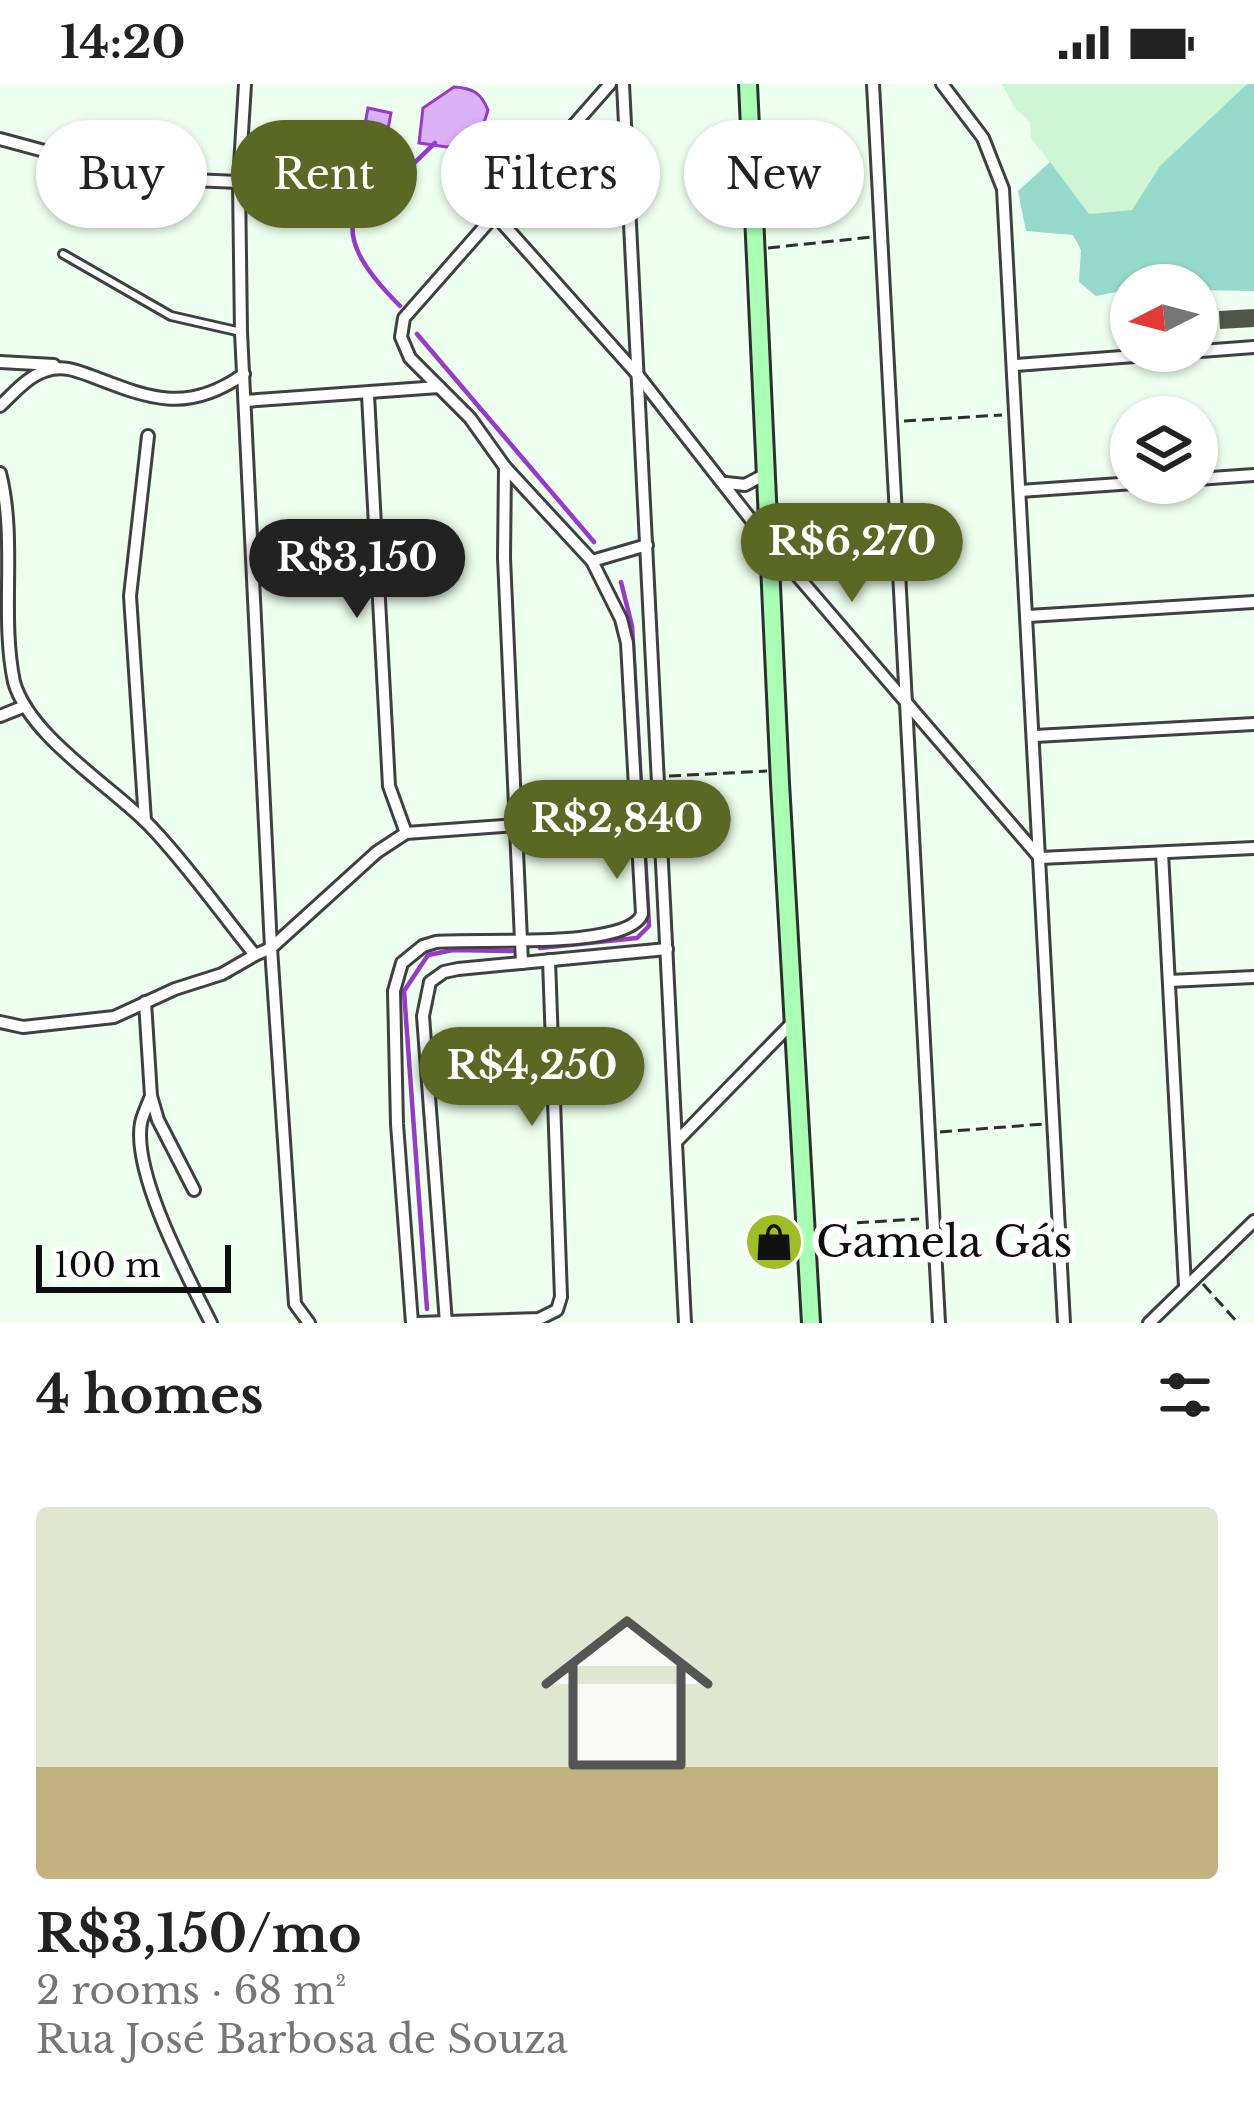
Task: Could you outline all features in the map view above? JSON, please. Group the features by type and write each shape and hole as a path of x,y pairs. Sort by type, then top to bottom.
{"street":[{"path":"242,120 244,84"},
{"path":"579,120 610,84"},
{"path":"622,84 685,1323"},
{"path":"748,84 811,1323"},
{"path":"873,84 939,1323"},
{"path":"942,84 982,139 1003,189 1064,1323"},
{"path":"0,140 144,178 231,182"},
{"path":"240,228 271,948 295,1304 307,1322"},
{"path":"485,228 404,319 401,337 404,348 592,561 621,619 627,643 642,914 639,923 623,932 436,942 412,953 396,976 397,1124 414,1323 539,1319 557,1310 561,1297 549,960"},
{"path":"507,228 637,374 770,544 1040,858"},
{"path":"1015,364 1254,347"},
{"path":"0,362 69,368 166,400 198,400 244,374"},
{"path":"0,406 30,378 69,368"},
{"path":"245,401 440,387"},
{"path":"368,395 389,785 406,832"},
{"path":"145,821 130,596 148,436"},
{"path":"505,466 504,558 522,963"},
{"path":"726,483 753,482 765,466"},
{"path":"0,473 9,652 15,685 25,706 80,767 145,821 255,955"},
{"path":"1218,477 1254,475"},
{"path":"1020,491 1110,485"},
{"path":"592,561 646,545"},
{"path":"1028,616 1254,602"},
{"path":"0,716 25,706"},
{"path":"1035,736 1254,724"},
{"path":"0,1022 23,1027 98,1019 222,974 271,948 377,852 406,832 518,825"},
{"path":"1040,858 1254,848"},
{"path":"1162,853 1185,1286"},
{"path":"445,1322 424,996 430,982 444,972 668,949"},
{"path":"1168,981 1254,977"},
{"path":"145,1002 151,1096 158,1120 194,1190"},
{"path":"677,1141 796,1019"},
{"path":"151,1096 141,1125 146,1162 161,1217 211,1323"},
{"path":"1149,1323 1254,1221"}],"lane":[{"path":"63,254 171,316 241,332"}],"path":[{"path":"756,249 880,236"},
{"path":"888,422 1016,414"},
{"path":"658,776 781,770"},
{"path":"928,1132 1052,1123"},
{"path":"824,1225 933,1218"},
{"path":"1196,1276 1238,1323"}],"green space":[{"path":"1002,84 1247,84 1161,166 1132,210 1089,215 1031,138 1030,122 1014,107"}],"shaded area":[{"path":"1247,84 1254,84 1254,291 1218,290 1218,264 1110,264 1110,293 1096,296 1079,282 1081,250 1073,235 1026,231 1018,191 1050,162 1089,214 1132,210 1160,166"},
{"path":"454,87 476,92 488,110 485,120 441,120 441,146 419,143 423,108"},
{"path":"368,108 391,113 390,120 366,120"}],"building":[{"path":"1254,309 1254,327 1220,329 1219,311"}],"waterway":[{"path":"400,306 359,254 353,224 357,209 369,195 435,143"},
{"path":"417,334 594,542"},
{"path":"540,948 637,938 649,926 632,626 621,582"},
{"path":"427,1309 404,991 428,955 453,950 512,951"}],"place":[{"name":"Gamela Gás","path":"774,1242"}]}
